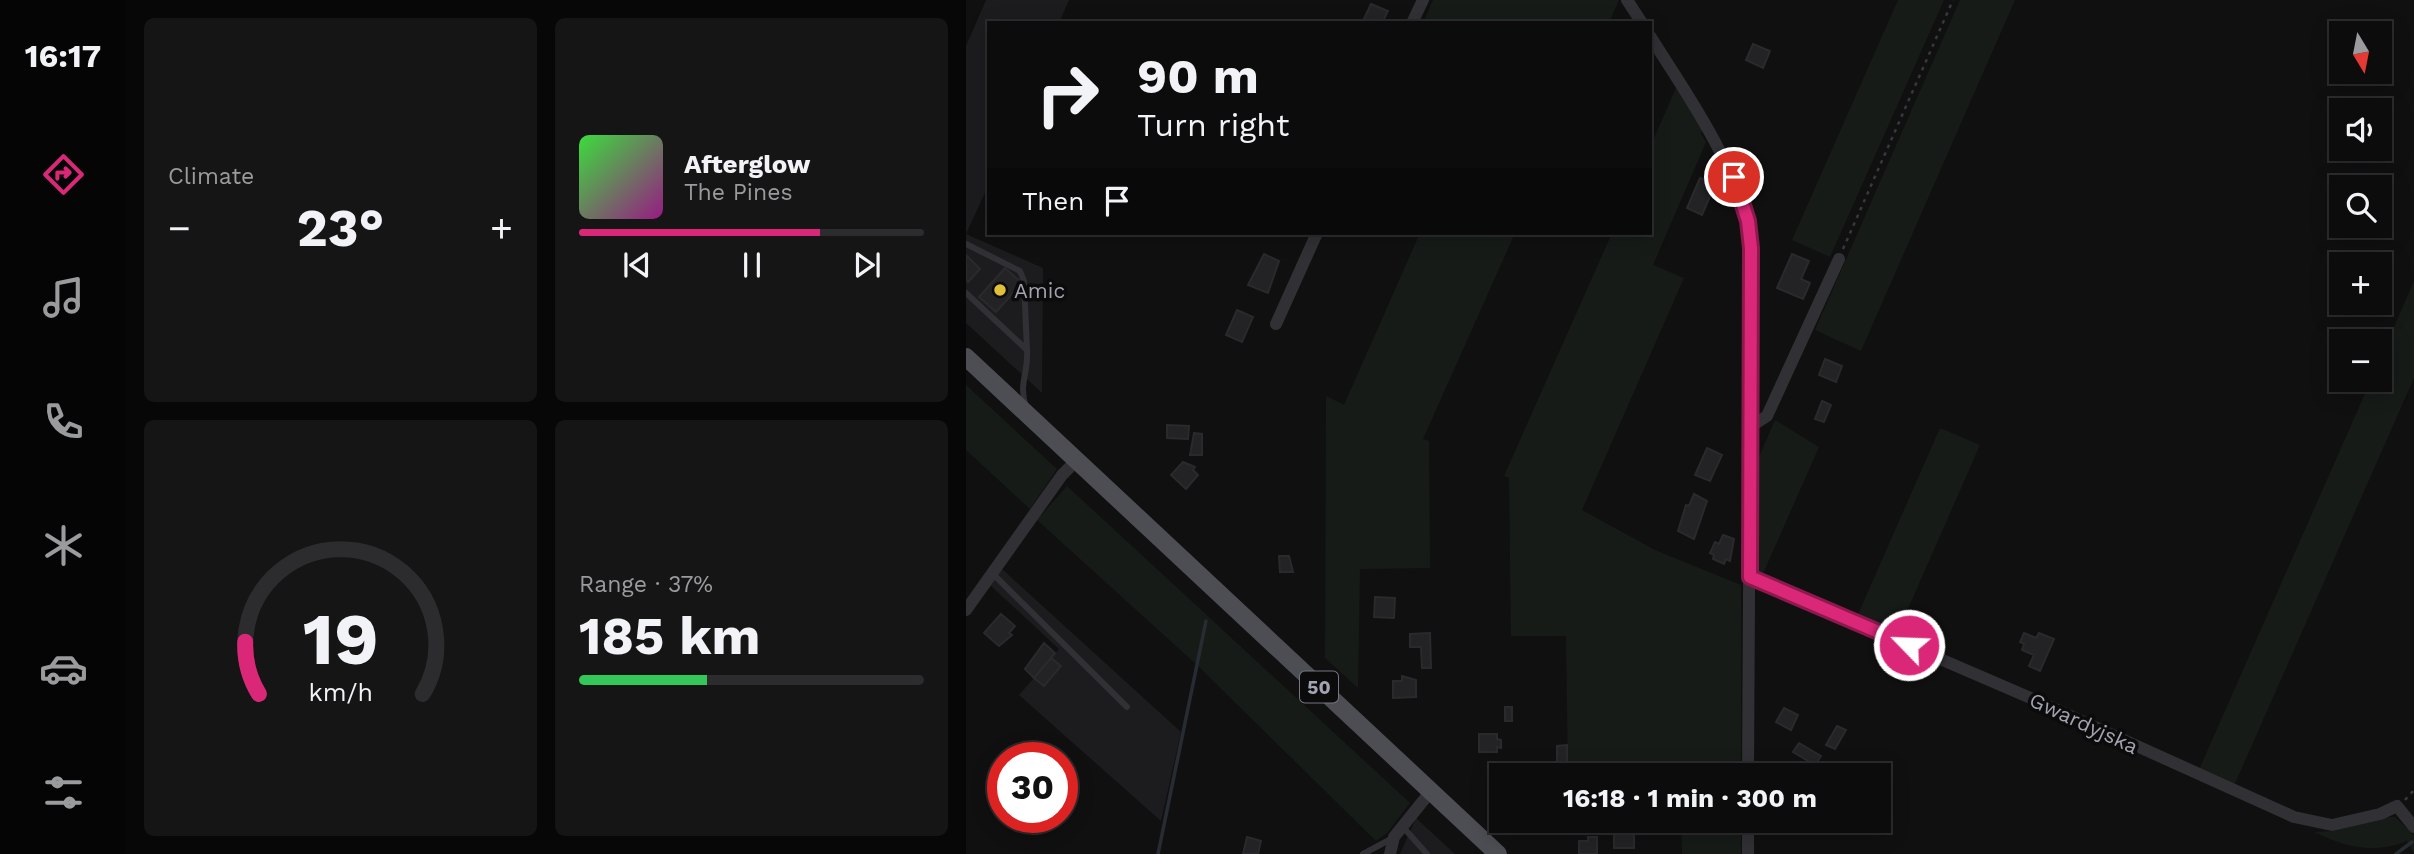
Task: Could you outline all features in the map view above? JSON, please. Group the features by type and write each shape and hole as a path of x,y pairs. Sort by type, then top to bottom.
{"main road":[{"name":"50","path":"966,357 1498,854"}],"street":[{"path":"1413,21 1423,0"},
{"path":"1627,0 1641,21"},
{"path":"1652,39 1718,143 1734,177 1748,221 1751,248 1748,763"},
{"path":"1276,324 1316,235"},
{"path":"1750,427 1767,416 1839,258"},
{"path":"966,610 1062,475 1077,460"},
{"name":"Gwardyjska","path":"1750,577 2033,699 2272,809 2332,825 2380,814 2397,806 2414,827"},
{"path":"1391,854 1399,832 1431,791"},
{"path":"1748,833 1748,854"}],"lane":[{"path":"966,244 1020,271 1024,282 1028,366 1021,380 1028,415"},
{"path":"966,293 1027,350"},
{"path":"992,573 1127,707"},
{"path":"1363,854 1399,832 1427,854"},
{"path":"1415,854 1421,847"}],"path":[{"path":"1839,258 1953,0"}],"shaded area":[{"path":"986,0 1069,0 1060,21 987,21 987,188 966,234 966,46"},
{"path":"1433,0 1619,0 1610,21 1424,21"},
{"path":"1898,0 1944,0 1830,257 1792,240"},
{"path":"1960,0 2015,0 1861,351 1815,330"},
{"path":"1677,86 1703,129 1701,134 1706,142 1653,265 1684,278 1582,510 1655,550 1741,585 1741,763 1568,763 1566,636 1511,636 1509,478 1504,476 1611,235 1652,235 1652,142"},
{"path":"966,234 1043,268 1042,393 966,323"},
{"path":"1419,235 1514,235 1423,439 1429,441 1430,568 1360,569 1358,688 1325,658 1326,396 1344,405"},
{"path":"2414,281 2414,378 2233,788 2198,772 2366,392 2392,392 2392,331"},
{"path":"966,385 1057,469 1030,509 966,450"},
{"path":"1775,420 1819,447 1762,576 1754,570 1755,466"},
{"path":"1940,428 1980,445 1896,636 1856,619"},
{"path":"1067,486 1410,803 1387,833 1376,841 1197,665 1037,520"},
{"path":"1002,569 1181,732 1161,821 1078,747 1078,742 1072,742 1019,695 1059,649 990,585"},
{"path":"2384,817 2395,817 2414,835 2414,854 2407,841 2383,847 2360,847 2314,832 2333,831"},
{"path":"1416,818 1455,854 1400,854"},
{"path":"1681,833 1741,833 1741,854 1682,854"}],"building":[{"path":"1371,4 1388,11 1383,21 1363,21"},
{"path":"1753,44 1770,51 1763,68 1746,60"},
{"path":"1700,178 1707,180 1704,186 1714,187 1702,215 1687,208"},
{"path":"1264,254 1279,261 1268,293 1248,285"},
{"path":"1792,254 1809,261 1801,279 1810,283 1803,299 1777,288"},
{"path":"966,255 980,269 968,282 966,280"},
{"path":"1005,268 1022,283 996,312 979,297"},
{"path":"1237,310 1253,317 1242,342 1226,335"},
{"path":"1825,359 1842,366 1836,382 1819,375"},
{"path":"1822,401 1831,405 1824,422 1815,419"},
{"path":"1167,425 1189,426 1188,439 1167,438"},
{"path":"1194,433 1202,434 1202,455 1190,455"},
{"path":"1707,448 1722,455 1710,481 1695,475"},
{"path":"1183,462 1195,467 1193,470 1198,475 1186,489 1171,475"},
{"path":"1694,494 1707,501 1694,539 1678,531 1686,505 1689,506"},
{"path":"1723,535 1734,539 1730,561 1726,559 1724,564 1713,559 1714,555 1710,553 1715,542 1719,544"},
{"path":"1279,556 1289,556 1293,572 1280,572"},
{"path":"1375,597 1395,598 1394,618 1374,617"},
{"path":"1001,614 1015,626 1009,633 1012,635 999,646 984,633"},
{"path":"1430,633 1431,668 1422,668 1421,647 1410,647 1410,634"},
{"path":"2024,633 2036,638 2039,633 2054,639 2040,671 2029,666 2034,655 2022,650 2024,644 2020,642"},
{"path":"1044,643 1055,653 1034,678 1025,669"},
{"path":"1051,658 1061,666 1044,686 1034,678"},
{"path":"1402,676 1416,680 1416,697 1393,698 1393,681 1402,681"},
{"path":"1505,707 1512,707 1512,721 1505,721"},
{"path":"1784,708 1798,715 1791,730 1776,722"},
{"path":"1837,726 1846,730 1835,749 1826,745"},
{"path":"1479,734 1497,734 1497,739 1501,740 1501,748 1497,747 1497,752 1479,752"},
{"path":"1799,743 1821,756 1816,763 1812,763 1793,752"},
{"path":"1567,745 1567,762 1557,762 1557,746"},
{"path":"1614,833 1634,833 1634,848 1614,848"},
{"path":"1247,837 1261,841 1258,854 1243,854"},
{"path":"1588,837 1597,837 1597,854 1579,854 1579,841 1588,841"}],"waterway":[{"path":"1158,854 1206,621"},
{"path":"2396,854 2412,842"}],"place":[{"name":"Amic","path":"1000,290"}],"route":[{"path":"1734,177 1748,221 1751,248 1750,577 1909,645"}]}
